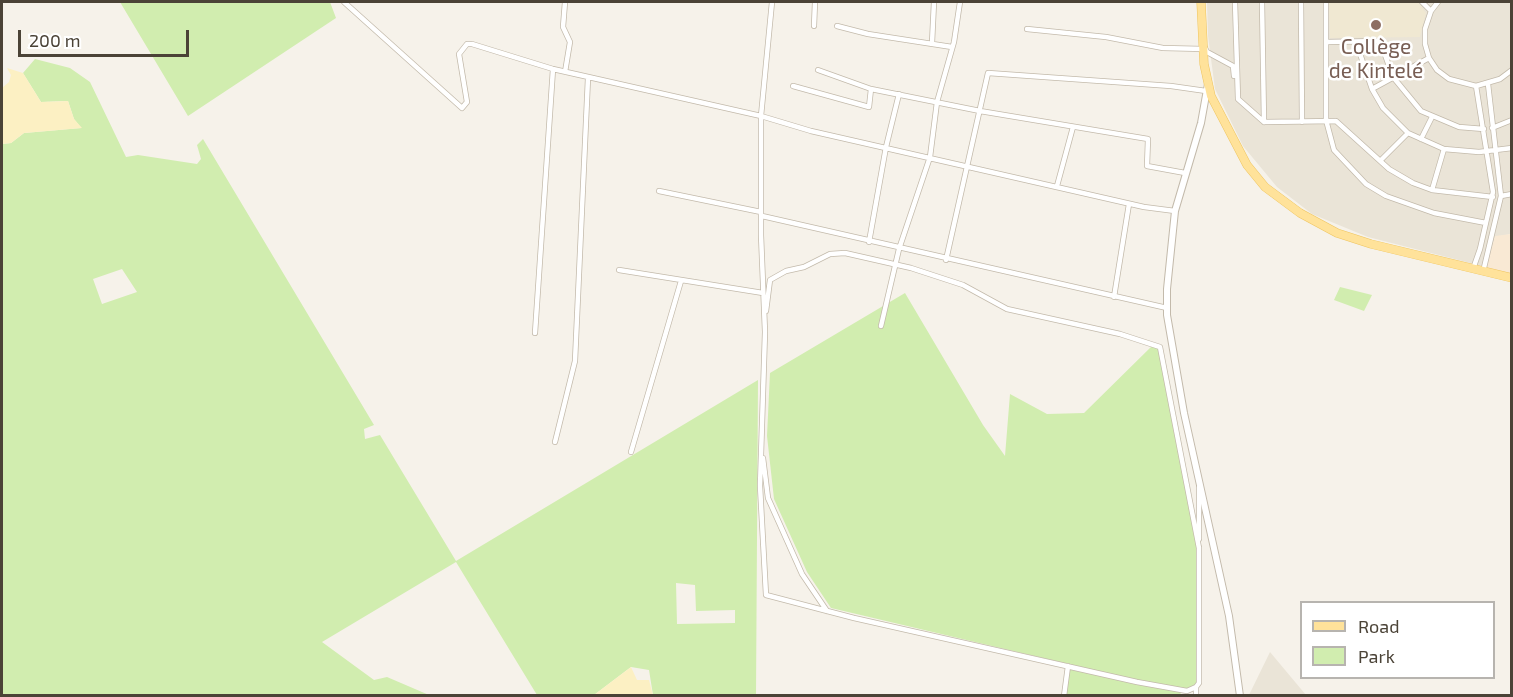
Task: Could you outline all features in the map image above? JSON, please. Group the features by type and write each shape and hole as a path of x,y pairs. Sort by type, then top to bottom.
{"main road":[{"path":"1201,2 1207,88 1247,165 1265,187 1287,205 1337,233 1512,278"}],"street":[{"path":"344,2 462,108 467,102 459,54 467,44 495,49 553,69 588,78 761,116 811,131 1129,204 1175,211"},
{"path":"565,2 563,27 570,42 565,72"},
{"path":"765,324 761,214 761,116 772,2"},
{"path":"814,26 815,2"},
{"path":"932,43 934,2"},
{"path":"881,326 897,266 899,249 930,157 937,102 952,47 960,2"},
{"path":"1235,2 1237,94"},
{"path":"1262,2 1264,122"},
{"path":"1301,2 1302,122"},
{"path":"1326,2 1326,120 1334,150 1366,184 1386,196 1414,207 1486,223"},
{"path":"1422,2 1431,11"},
{"path":"1438,2 1431,11 1425,29 1425,44 1429,58 1449,79 1476,86 1488,84 1512,70"},
{"path":"837,26 868,34 952,47"},
{"path":"1027,28 1106,37 1163,48 1203,46 1207,52 1233,66 1237,94 1241,102 1264,122 1326,120 1340,123 1380,161 1403,178 1432,190 1493,197"},
{"path":"1327,42 1375,40 1382,42 1393,77 1408,98 1432,117 1459,127 1484,129"},
{"path":"1356,42 1372,89 1383,108 1408,133 1444,149 1487,152 1512,148"},
{"path":"1372,89 1429,58"},
{"path":"535,333 553,69"},
{"path":"818,70 871,89 980,111 1148,139 1147,166 1185,173"},
{"path":"946,260 988,73 1207,88 1201,123 1175,211 1167,308 1173,356 1229,616 1240,696"},
{"path":"555,442 575,361 588,78"},
{"path":"1483,272 1501,196 1488,84"},
{"path":"793,86 870,108 871,89"},
{"path":"1473,269 1493,197 1476,86"},
{"path":"870,242 885,147 899,94"},
{"path":"1421,140 1432,117"},
{"path":"1492,128 1512,120"},
{"path":"1057,186 1073,127"},
{"path":"1380,161 1408,133"},
{"path":"1432,190 1444,149"},
{"path":"659,191 946,260 1167,308"},
{"path":"1501,196 1512,194"},
{"path":"1114,297 1129,204"},
{"path":"1196,687 1182,690 1068,666 766,595 760,497 765,324 770,280 786,271 804,267 830,254 862,256 963,285 1007,309 1120,334 1161,347 1199,548"},
{"path":"620,270 763,293"},
{"path":"631,452 681,281"},
{"path":"762,436 768,498 802,574 827,611"},
{"path":"1196,696 1196,687 1199,683 1199,476"},
{"path":"1064,696 1068,666"}],"shaded area":[{"path":"1207,2 1511,2 1511,234 1495,237 1486,267 1368,237 1312,214 1277,187 1243,146 1215,89 1208,36"},
{"name":"Collège de Kintelé","path":"1329,2 1418,2 1426,13 1420,37 1330,38"},
{"path":"1511,234 1511,277 1485,271 1495,236"},
{"path":"1270,652 1306,695 1249,695"}],"green space":[{"path":"120,2 330,2 336,18 188,116"},
{"path":"35,59 70,68 90,82 126,157 138,155 197,164 201,159 197,145 203,139 374,425 364,429 365,439 380,435 456,561 758,380 756,695 653,695 649,670 631,667 594,695 537,695 456,562 322,642 374,680 387,677 429,695 2,695 2,144 11,143 24,133 81,128 74,119 68,101 41,102 23,73","holes":["122,269 137,292 102,304 93,279","676,583 695,585 696,611 735,610 735,623 677,624"]},
{"path":"1340,287 1372,295 1364,311 1334,300"},
{"path":"905,293 983,425 1005,456 1010,394 1047,414 1084,413 1153,345 1160,347 1199,548 1199,683 1196,687 1182,690 1180,695 1064,695 1068,666 1136,680 831,608 807,572 774,499 767,436 770,373"}],"sand":[{"path":"7,68 23,73 41,102 68,101 74,119 82,128 24,133 11,143 2,144 2,88 9,82 11,75"},
{"path":"631,667 637,680 649,680 653,695 594,695"}],"place":[{"name":"Collège de Kintelé","path":"1376,25"}]}
